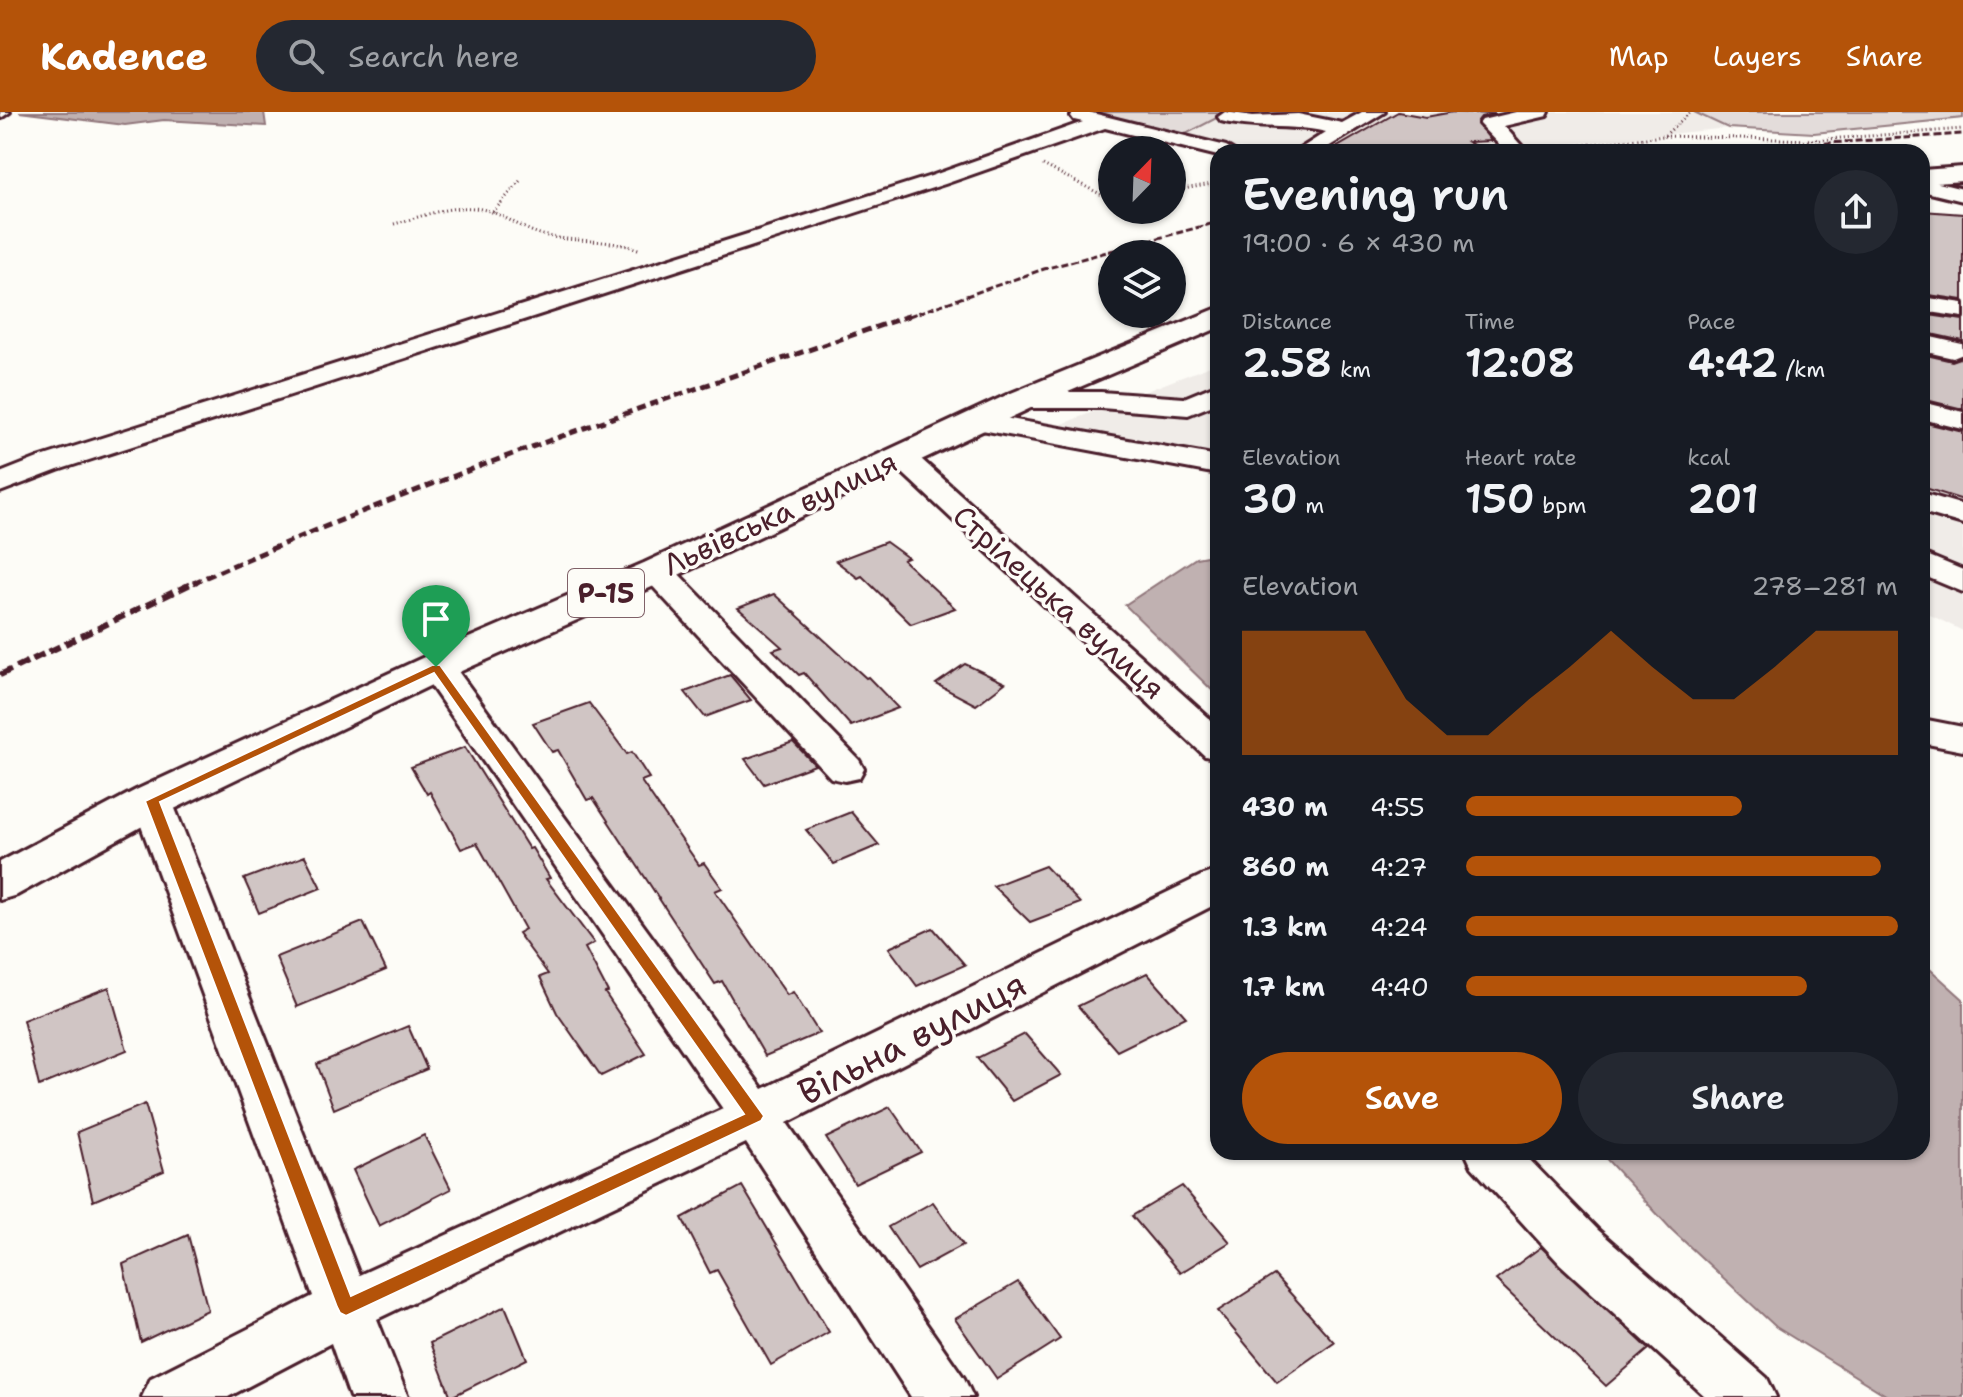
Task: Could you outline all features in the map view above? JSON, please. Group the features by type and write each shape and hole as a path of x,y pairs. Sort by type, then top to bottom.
{"main road":[{"path":"1930,176 1963,174"},
{"name":"Львівська вулиця","path":"0,883 152,801 436,667 657,571 976,421 1024,415 1210,321"}],"street":[{"path":"1063,112 1210,148"},
{"path":"1320,144 1376,112"},
{"path":"1516,144 1489,124 1540,112"},
{"path":"1228,117 1253,122 1298,120 1345,130"},
{"path":"0,483 48,464 1103,122"},
{"path":"1930,187 1963,195"},
{"path":"1930,305 1963,310"},
{"path":"1930,345 1953,350"},
{"path":"1930,387 1963,395"},
{"path":"1024,415 1101,400 1188,407 1210,396"},
{"path":"1930,412 1963,421"},
{"path":"1024,415 1210,463"},
{"name":"Стрілецька вулиця","path":"901,456 1210,740"},
{"path":"1930,505 1963,515"},
{"path":"1930,567 1963,582"},
{"path":"657,571 845,769"},
{"path":"436,667 755,1116 944,1397"},
{"path":"1930,733 1963,739"},
{"path":"152,801 379,1397"},
{"name":"Вільна вулиця","path":"171,1397 346,1307 755,1116 1210,889"},
{"path":"1497,1160 1579,1247 1747,1397"}],"path":[{"path":"1664,136 1691,112"},
{"path":"1590,144 1664,136 1814,140 1963,129"},
{"path":"1017,152 1098,193"},
{"path":"492,212 504,206 512,189 520,181"},
{"path":"1186,189 1210,184"},
{"path":"394,224 451,209 492,212 544,235 616,241 681,261"}],"shaded area":[{"path":"19,112 264,112 266,126 164,120 125,125"},
{"path":"1091,112 1228,112 1184,135"},
{"path":"1228,112 1694,112 1728,128 1569,144 1221,144 1184,135"},
{"path":"1694,112 1963,112 1963,118 1814,133 1728,128"},
{"path":"1930,312 1963,318 1963,631 1930,615"},
{"path":"1210,366 1210,455 1052,428"},
{"path":"1210,555 1210,688 1125,605 1196,558"},
{"path":"1930,969 1963,999 1963,1397 1889,1397 1776,1327 1672,1230 1607,1160 1930,1160"}],"building":[{"path":"1398,112 1426,117 1453,112 1496,114 1481,117 1477,122 1491,141 1468,142 1472,144 1343,144"},
{"path":"1930,212 1963,214 1963,300 1930,295"},
{"path":"1930,315 1963,320 1963,341 1930,334"},
{"path":"1930,356 1952,361 1963,357 1963,409 1930,401"},
{"path":"1930,424 1963,432 1963,500 1930,490"},
{"path":"886,542 908,558 903,560 955,608 911,624 862,576 858,578 836,561"},
{"path":"774,594 868,677 898,708 851,726 804,673 799,675 773,650 782,647 738,608"},
{"path":"965,664 1005,683 976,705 936,684"},
{"path":"730,675 751,700 705,717 685,692"},
{"path":"589,703 627,754 632,752 649,778 641,781 699,865 704,863 722,888 715,891 787,995 793,992 819,1033 765,1056 722,981 715,984 593,798 587,800 558,750 552,752 533,723"},
{"path":"793,742 815,765 764,784 745,759"},
{"path":"465,747 529,849 532,848 550,878 546,879 594,943 585,948 608,992 605,993 646,1054 601,1076 557,1013 540,977 548,974 518,933 525,929 477,843 461,849 430,792 427,794 411,767"},
{"path":"851,812 879,845 834,864 806,830"},
{"path":"305,856 321,888 259,913 244,879"},
{"path":"1045,866 1080,903 1030,922 993,886"},
{"path":"363,922 386,970 297,1007 276,957"},
{"path":"933,928 965,965 917,986 889,948"},
{"path":"1147,973 1186,1017 1117,1051 1078,1006"},
{"path":"109,987 127,1050 39,1086 23,1020"},
{"path":"408,1026 427,1069 334,1109 317,1064"},
{"path":"1025,1034 1061,1075 1012,1101 977,1058"},
{"path":"145,1104 164,1171 93,1201 77,1132"},
{"path":"890,1107 921,1152 855,1184 826,1138"},
{"path":"424,1135 451,1189 379,1226 353,1170"},
{"path":"742,1186 829,1332 771,1365 717,1270 710,1273 682,1218"},
{"path":"1182,1186 1230,1242 1180,1273 1132,1216"},
{"path":"933,1202 963,1245 917,1270 888,1227"},
{"path":"188,1235 208,1310 141,1342 123,1264"},
{"path":"1541,1247 1649,1349 1606,1386 1496,1280"},
{"path":"1274,1275 1334,1342 1277,1382 1218,1311"},
{"path":"1018,1282 1060,1339 997,1379 955,1319"},
{"path":"505,1306 527,1359 451,1397 430,1343"}],"railway":[{"path":"1814,144 1963,134"},
{"path":"909,316 1044,269 1210,224"},
{"path":"193,583 460,474 914,314"},
{"path":"0,675 197,581"}],"route":[{"path":"436,667 755,1116 346,1307 152,801 436,667"}]}
